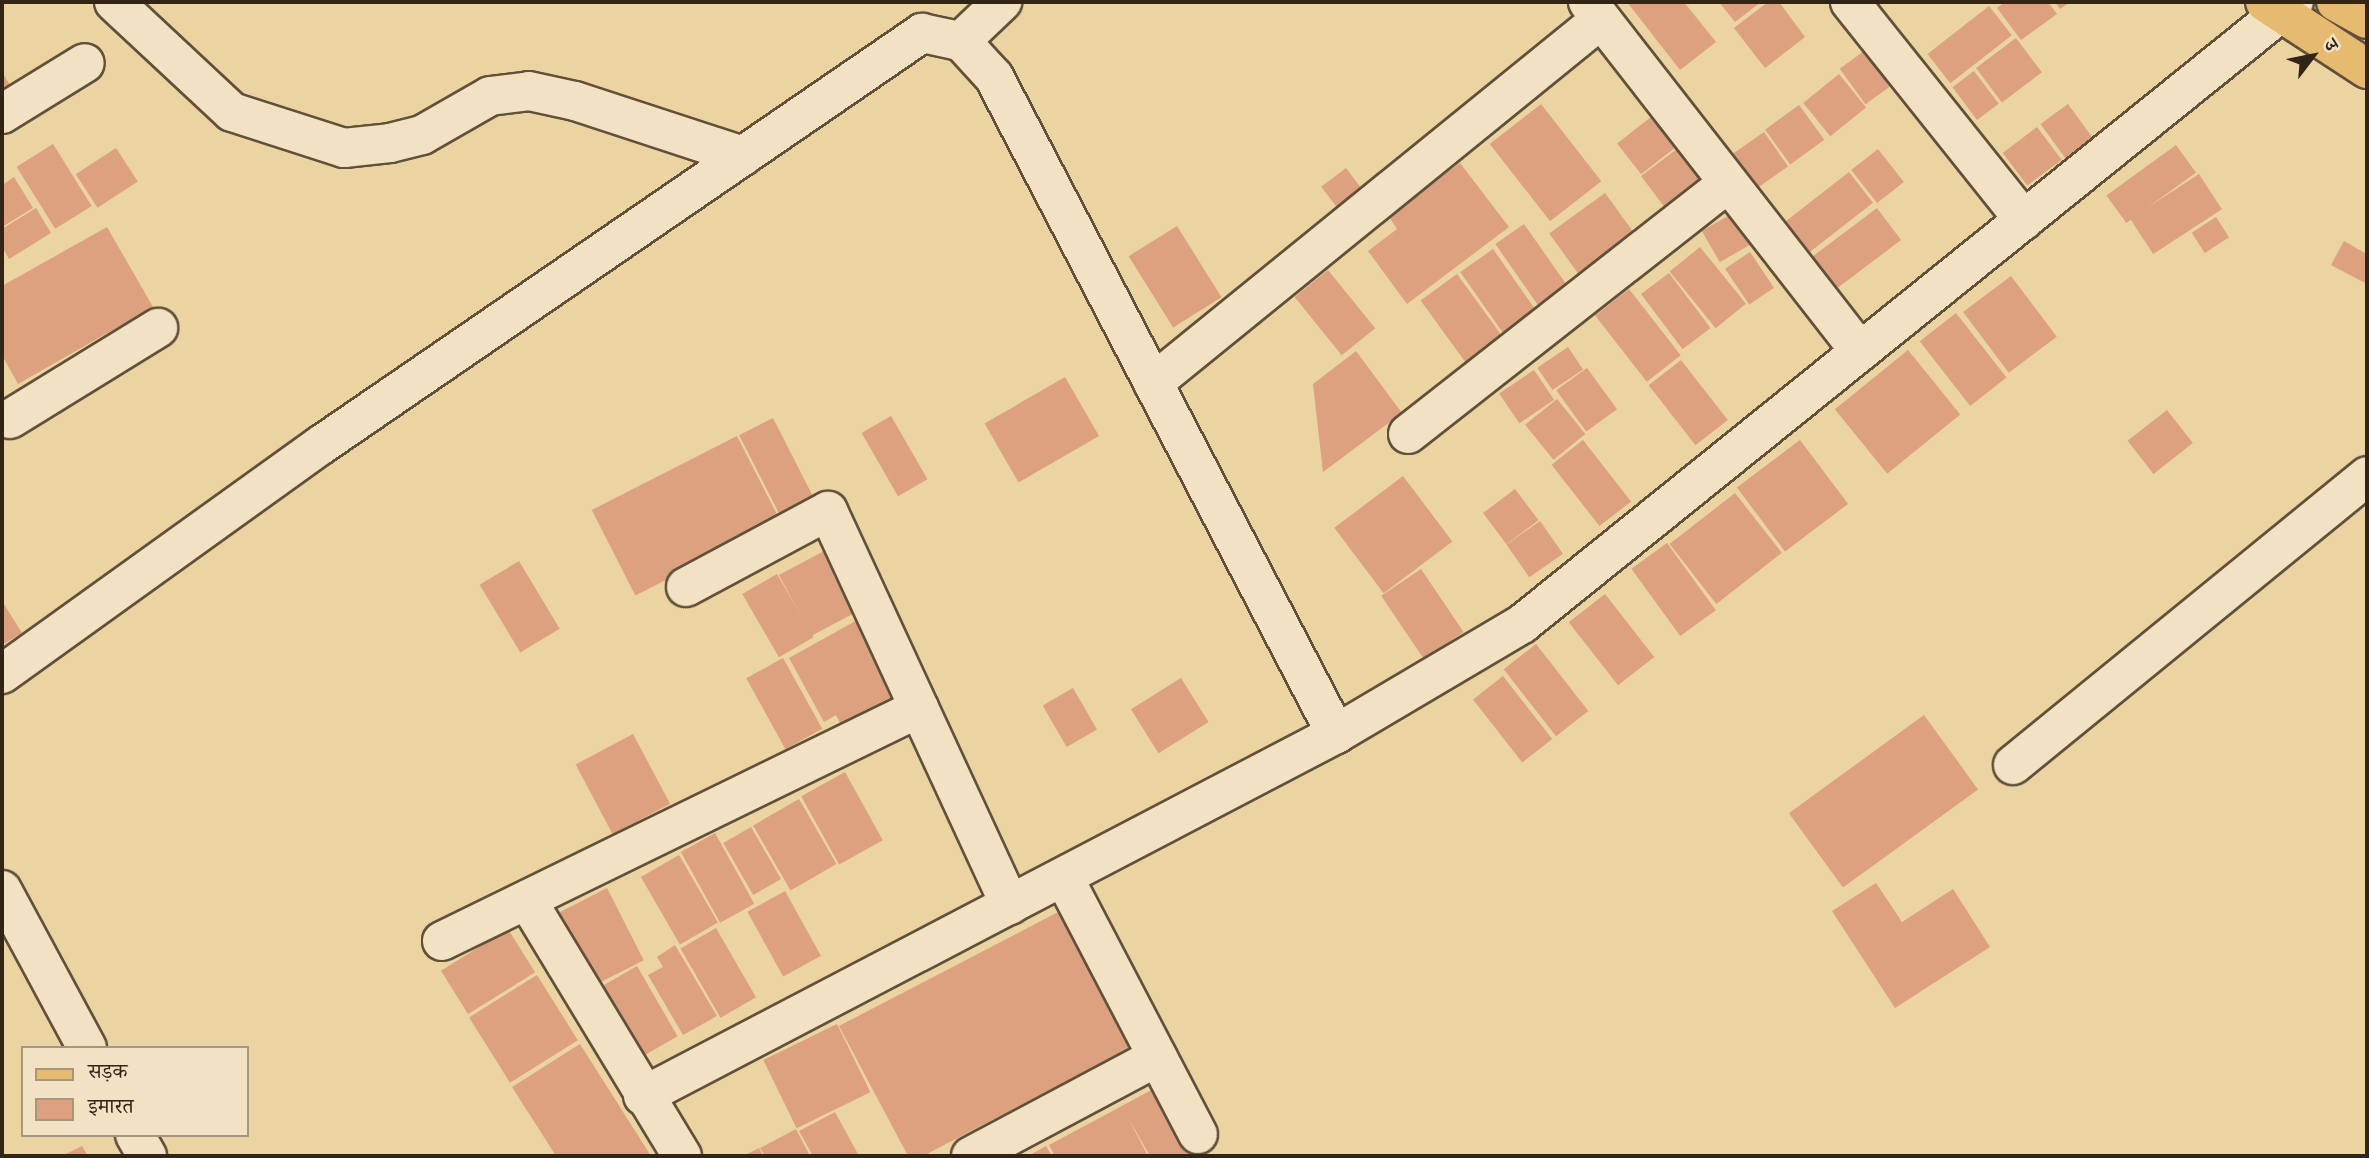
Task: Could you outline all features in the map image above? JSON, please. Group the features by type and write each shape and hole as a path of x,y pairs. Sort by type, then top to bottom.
{"main road":[{"path":"2280,6 2367,69"}],"street":[{"path":"114,2 232,112 344,148 390,143 422,135 490,96 529,90 575,101 743,156"},
{"path":"961,41 1002,2"},
{"path":"1850,2 2024,220"},
{"path":"643,1096 1336,734 1522,624 2024,220 2280,6"},
{"path":"1153,383 1594,11 1860,352"},
{"path":"2,674 321,445 922,33 961,41 994,77 1336,734"},
{"path":"2,114 85,63"},
{"path":"1408,434 1728,183"},
{"path":"4,416 158,328"},
{"path":"2013,765 2367,476"},
{"path":"686,587 828,511 1010,905"},
{"path":"442,941 919,708"},
{"path":"1064,878 1198,1134"},
{"path":"2,890 86,1046"},
{"path":"527,901 643,1096 682,1156"},
{"path":"971,1156 1157,1057"},
{"path":"136,1137 147,1156"}],"building":[{"path":"1627,2 1684,2 1716,42 1680,70"},
{"path":"1719,2 1761,2 1735,22"},
{"path":"1768,2 1779,2 1805,37 1765,68 1734,28"},
{"path":"2005,2 2048,2 2057,14 2021,40 1997,8"},
{"path":"2055,2 2070,2 2060,9"},
{"path":"1989,6 2012,35 1950,83 1928,54"},
{"path":"2016,38 2042,72 2002,102 1976,68"},
{"path":"1864,51 1890,87 1866,104 1840,69"},
{"path":"1974,71 1999,104 1977,120 1952,87"},
{"path":"2,72 15,93 2,102"},
{"path":"1839,74 1866,107 1830,136 1803,103"},
{"path":"1541,104 1601,181 1550,221 1490,144"},
{"path":"2068,104 2093,139 2066,159 2040,124"},
{"path":"1799,105 1824,140 1790,164 1765,130"},
{"path":"1651,117 1675,148 1641,174 1617,143"},
{"path":"2037,127 2062,160 2027,186 2003,153"},
{"path":"1764,132 1788,166 1756,189 1732,154"},
{"path":"53,144 92,206 55,229 17,167"},
{"path":"2176,145 2196,173 2126,223 2106,196"},
{"path":"116,148 138,182 98,208 76,174"},
{"path":"1677,149 1702,182 1666,209 1641,176"},
{"path":"1878,149 1904,182 1877,203 1851,170"},
{"path":"1460,163 1509,227 1407,304 1368,251 1397,229 1388,215"},
{"path":"1346,168 1361,188 1336,207 1321,187"},
{"path":"1849,172 1873,203 1808,254 1784,223"},
{"path":"2199,174 2222,209 2153,254 2130,219"},
{"path":"14,177 33,208 2,227 2,185"},
{"path":"1605,193 1635,234 1579,275 1549,234"},
{"path":"36,208 51,233 9,259 2,247 2,229"},
{"path":"1877,208 1901,240 1835,290 1811,258"},
{"path":"1733,213 1751,244 1720,262 1702,231"},
{"path":"2216,217 2229,237 2205,253 2192,233"},
{"path":"1524,224 1566,285 1538,305 1495,244"},
{"path":"1177,226 1222,297 1173,327 1129,256"},
{"path":"107,227 153,307 18,384 2,355 2,286"},
{"path":"2344,241 2365,253 2367,249 2367,284 2331,265"},
{"path":"1700,247 1746,304 1716,328 1670,272"},
{"path":"1493,249 1538,313 1505,336 1460,272"},
{"path":"1750,252 1774,288 1749,304 1725,269"},
{"path":"1328,270 1375,328 1342,355 1295,297"},
{"path":"1669,273 1711,328 1683,349 1641,294"},
{"path":"1457,274 1502,336 1466,363 1421,300"},
{"path":"2011,276 2057,337 2009,373 1963,312"},
{"path":"1629,289 1681,355 1647,382 1595,315"},
{"path":"1956,313 2006,378 1970,406 1920,341"},
{"path":"1568,347 1583,369 1552,390 1537,368"},
{"path":"1908,350 1960,415 1887,474 1835,409"},
{"path":"1356,351 1402,413 1323,472 1313,384"},
{"path":"1681,360 1728,420 1695,445 1649,385"},
{"path":"1587,368 1617,409 1586,432 1556,390"},
{"path":"1534,370 1554,400 1519,423 1499,393"},
{"path":"1065,377 1099,436 1018,482 984,424"},
{"path":"1557,399 1585,434 1553,460 1525,425"},
{"path":"2167,410 2193,443 2153,474 2128,441"},
{"path":"891,416 928,479 898,496 862,433"},
{"path":"773,418 817,504 783,521 739,435"},
{"path":"737,436 781,522 635,596 592,510"},
{"path":"1583,440 1631,501 1600,526 1551,465"},
{"path":"1800,440 1848,504 1785,551 1737,488"},
{"path":"1403,476 1452,541 1384,593 1334,528"},
{"path":"1515,489 1538,520 1507,544 1483,513"},
{"path":"1735,493 1782,553 1716,604 1670,544"},
{"path":"1540,521 1563,554 1529,577 1506,545"},
{"path":"1667,543 1716,610 1680,636 1631,569"},
{"path":"824,551 856,612 811,636 779,575"},
{"path":"519,561 560,629 520,652 480,585"},
{"path":"1421,569 1463,632 1424,659 1381,596"},
{"path":"777,574 814,637 779,657 742,594"},
{"path":"1605,594 1654,657 1618,685 1569,622"},
{"path":"2,601 22,633 2,645"},
{"path":"859,619 900,693 841,725 836,715 824,722 789,658"},
{"path":"1536,644 1588,711 1556,736 1504,669"},
{"path":"783,658 822,729 786,749 746,678"},
{"path":"1503,676 1552,739 1522,762 1473,699"},
{"path":"1181,678 1209,722 1159,753 1131,709"},
{"path":"1073,688 1097,730 1067,747 1043,706"},
{"path":"1924,715 1978,789 1843,888 1789,813"},
{"path":"633,734 670,804 613,834 576,765"},
{"path":"845,772 883,840 839,864 801,796"},
{"path":"799,799 836,864 791,890 753,826"},
{"path":"751,827 781,879 753,895 723,843"},
{"path":"715,833 754,904 720,923 681,852"},
{"path":"679,855 718,923 680,945 641,877"},
{"path":"1876,883 1902,922 1953,889 1990,947 1895,1008 1832,911"},
{"path":"607,888 644,960 593,986 556,914"},
{"path":"785,891 821,956 783,977 747,912"},
{"path":"1062,910 1134,1046 923,1156 908,1156 839,1026"},
{"path":"716,928 756,997 720,1018 680,948"},
{"path":"508,929 535,972 468,1014 441,971"},
{"path":"675,945 717,1016 683,1035 648,975 663,967 657,957"},
{"path":"637,966 678,1036 637,1060 596,990"},
{"path":"537,975 578,1040 510,1083 469,1017"},
{"path":"837,1024 870,1092 797,1128 763,1060"},
{"path":"580,1044 651,1156 556,1156 512,1087"},
{"path":"1159,1086 1199,1156 1150,1156 1127,1116 1148,1156 1055,1156 1049,1145"},
{"path":"835,1112 859,1156 813,1156 799,1131"},
{"path":"796,1129 810,1156 765,1156 760,1148"},
{"path":"82,1146 88,1156 62,1156"},
{"path":"1046,1146 1052,1156 1028,1156"},
{"path":"759,1148 763,1156 743,1156"}]}
